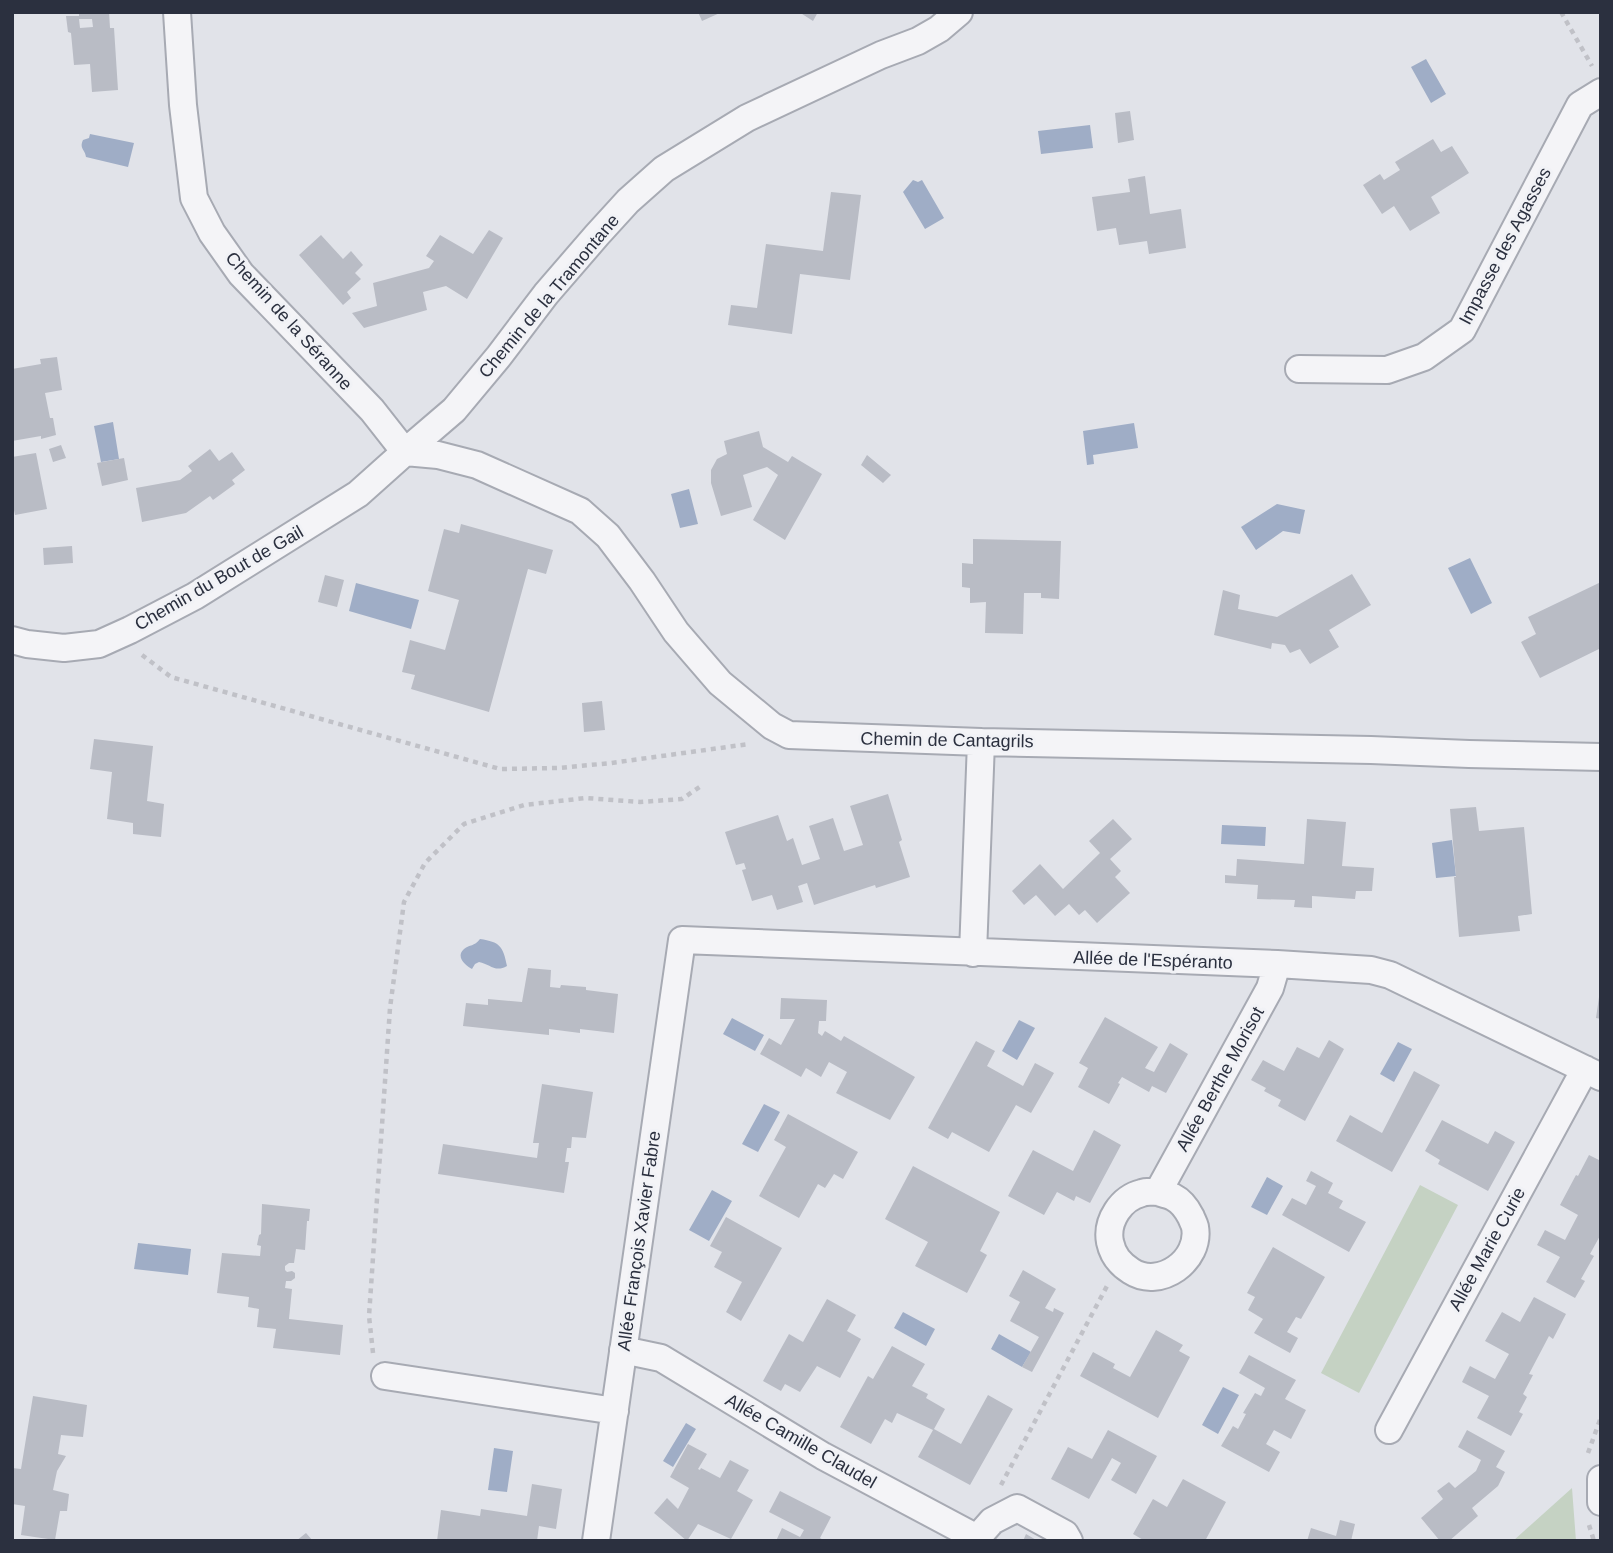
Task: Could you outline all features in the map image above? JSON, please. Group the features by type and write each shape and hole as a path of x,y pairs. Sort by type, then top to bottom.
{"street":[{"name":"Chemin de la Séranne","path":"177,12 183,105 194,198 200,210 212,233 241,274 372,410 405,452"},
{"name":"Chemin de la Tramontane","path":"405,452 454,410 546,293 628,201 664,170 747,118 881,55 918,41 939,29 959,12"},
{"name":"Impasse des Agasses","path":"1298,369 1387,370 1424,357 1462,330 1580,105 1597,80"},
{"name":"Chemin du Bout de Gail","path":"12,640 64,648 99,644 130,631 195,596 358,494 405,452"},
{"path":"405,452 438,455 477,465 580,511 608,536 676,632 720,683 772,726 789,735"},
{"name":"Chemin de Cantagrils","path":"789,735 1601,757"},
{"path":"973,953 981,742"},
{"name":"Allée de l'Espéranto","path":"682,940 1371,970 1390,975 1593,1073"},
{"name":"Allée François Xavier Fabre","path":"596,1541 682,940"},
{"name":"Allée Berthe Morisot","path":"1158,1192 1270,988 1277,964"},
{"name":"Allée Marie Curie","path":"1389,1430 1593,1073"},
{"path":"1142,1192 1158,1192 1175,1198 1188,1210 1195,1227 1194,1245 1186,1261 1172,1273 1155,1278 1137,1275 1121,1265 1113,1253 1109,1238 1117,1209 1142,1192"},
{"name":"Allée Camille Claudel","path":"623,1350 661,1359 823,1456 976,1539 992,1521 1004,1513"},
{"path":"385,1376 615,1411"},
{"path":"1601,1479 1601,1502"},
{"path":"1004,1513 1017,1508 1066,1534 1069,1541"}],"path":[{"path":"1560,12 1597,80"},
{"path":"130,631 136,651 171,677 500,769 559,768 611,763 741,746 789,735"},
{"path":"385,1376 373,1355 369,1316 390,1008 404,901 425,863 464,824 524,806 586,798 640,802 682,799 701,786"},
{"path":"1004,1513 1000,1483 1106,1287 1121,1265"}],"green space":[{"path":"1420,1185 1458,1205 1359,1393 1321,1373"},
{"path":"1572,1488 1576,1541 1513,1541"}],"water":[{"path":"1426,59 1446,94 1431,103 1411,67"},
{"path":"1090,125 1093,148 1041,154 1038,131"},
{"path":"90,134 134,143 128,167 86,157 82,143"},
{"path":"913,180 922,180 944,218 925,229 903,192"},
{"path":"113,422 119,459 101,462 94,426"},
{"path":"1134,423 1138,448 1093,455 1094,464 1087,465 1083,431"},
{"path":"689,489 698,524 680,528 671,494"},
{"path":"1277,504 1305,510 1300,534 1283,531 1256,550 1241,527"},
{"path":"1470,558 1492,603 1471,614 1448,568"},
{"path":"356,583 419,600 411,629 349,611"},
{"path":"1222,825 1266,827 1265,846 1221,844"},
{"path":"1452,840 1456,876 1436,878 1432,843"},
{"path":"480,939 500,946 507,966 496,968 479,962 472,969 464,963 462,952"},
{"path":"732,1018 764,1035 755,1051 723,1034"},
{"path":"1019,1020 1035,1028 1017,1060 1002,1051"},
{"path":"1398,1042 1412,1049 1394,1082 1380,1074"},
{"path":"764,1104 780,1112 758,1152 742,1144"},
{"path":"1267,1177 1283,1186 1267,1215 1251,1207"},
{"path":"712,1190 732,1201 709,1241 689,1230"},
{"path":"138,1243 191,1249 188,1275 134,1269"},
{"path":"903,1312 935,1329 926,1346 894,1328"},
{"path":"999,1334 1031,1352 1022,1367 991,1349"},
{"path":"1223,1387 1239,1395 1218,1434 1202,1425"},
{"path":"686,1423 696,1429 673,1467 663,1461"},
{"path":"494,1448 513,1451 507,1492 488,1490"}],"building":[{"path":"79,12 109,12 110,28 114,28 118,90 92,92 90,64 74,65 71,33 68,32 66,16 79,16","holes":["79,19 92,19 93,27 80,28"]},
{"path":"698,12 722,12 702,21"},
{"path":"799,12 818,12 813,21"},
{"path":"1130,111 1134,140 1118,143 1115,113"},
{"path":"1433,139 1441,152 1452,146 1469,173 1431,197 1440,213 1410,231 1394,206 1382,214 1363,185 1380,174 1384,180 1400,170 1395,162"},
{"path":"1145,176 1150,214 1181,209 1186,248 1149,254 1147,241 1119,245 1116,228 1097,231 1092,197 1130,192 1128,179"},
{"path":"831,192 861,195 850,280 800,274 792,334 728,325 731,305 757,308 766,244 823,251"},
{"path":"489,230 503,238 467,299 446,286 423,292 427,310 364,328 352,313 377,306 373,283 429,268 434,261 426,256 440,235 473,254"},
{"path":"321,235 343,259 351,251 363,265 355,273 361,279 347,292 351,298 343,305 299,255"},
{"path":"57,357 62,390 45,393 56,435 12,441 12,369 41,364 40,359"},
{"path":"759,431 763,447 788,462 792,456 822,474 785,540 753,520 778,475 767,467 743,475 752,507 721,516 711,483 711,470 717,459 727,454 724,441"},
{"path":"61,445 66,458 53,462 49,449"},
{"path":"210,449 219,461 232,452 245,470 232,480 235,484 213,500 210,496 186,513 142,522 136,488 180,480 192,471 188,466"},
{"path":"36,453 47,509 15,515 12,501 12,457"},
{"path":"867,455 891,475 883,483 861,465"},
{"path":"124,458 128,480 102,486 97,463"},
{"path":"461,524 553,550 546,574 528,569 489,712 411,689 415,675 402,672 410,640 445,650 459,600 428,591 444,529 459,533"},
{"path":"973,539 1061,541 1059,599 1041,598 1041,593 1024,593 1023,634 985,633 986,602 970,603 970,588 962,587 962,563 973,564"},
{"path":"72,546 73,563 44,565 43,548"},
{"path":"1352,574 1371,605 1329,630 1339,647 1310,664 1300,649 1290,653 1285,645 1272,643 1271,649 1214,635 1223,590 1240,595 1238,609 1277,617"},
{"path":"325,575 344,580 337,607 318,602"},
{"path":"1601,582 1601,648 1540,678 1521,642 1536,634 1528,617"},
{"path":"602,701 605,730 584,732 582,703"},
{"path":"94,739 153,746 147,801 164,804 161,837 133,834 133,823 107,819 112,772 90,769"},
{"path":"888,794 910,877 876,888 875,885 814,905 807,883 798,886 803,902 777,910 772,895 752,901 742,870 746,869 744,863 736,865 725,832 778,815 787,841 793,838 802,865 820,859 809,826 833,818 844,851 863,845 850,806"},
{"path":"1476,807 1479,831 1524,827 1532,914 1518,916 1520,931 1459,937 1450,809"},
{"path":"1113,819 1132,839 1110,859 1121,871 1115,877 1130,893 1097,923 1085,910 1079,915 1069,904 1055,916 1036,895 1024,905 1012,891 1040,864 1063,889 1100,853 1089,841"},
{"path":"1307,819 1346,822 1342,866 1374,868 1372,891 1356,891 1355,899 1312,896 1312,908 1294,907 1295,900 1257,899 1258,885 1225,883 1225,875 1236,876 1237,859 1304,864"},
{"path":"528,968 551,970 550,987 586,987 586,990 618,994 614,1033 549,1029 549,1035 463,1026 466,1003 488,1005 488,999 522,1002"},
{"path":"1601,997 1601,1019 1596,1018"},
{"path":"781,998 827,1000 826,1021 819,1021 818,1033 822,1036 825,1031 841,1041 844,1036 915,1077 890,1120 836,1093 847,1072 829,1062 821,1077 806,1068 801,1077 760,1054 769,1038 781,1045 795,1019 780,1019"},
{"path":"1105,1017 1158,1047 1145,1068 1154,1072 1170,1043 1188,1054 1166,1093 1152,1086 1149,1092 1122,1077 1109,1104 1078,1087 1088,1068 1079,1063"},
{"path":"1329,1040 1344,1049 1305,1121 1278,1106 1281,1100 1251,1080 1263,1060 1284,1071 1297,1047 1319,1058"},
{"path":"976,1041 995,1051 987,1066 1023,1086 1035,1063 1054,1073 1031,1113 1016,1105 989,1152 952,1132 948,1139 928,1128"},
{"path":"1414,1071 1440,1085 1392,1172 1336,1141 1350,1115 1382,1133"},
{"path":"542,1084 593,1092 586,1138 572,1137 571,1148 567,1148 565,1162 569,1162 564,1193 438,1174 443,1144 537,1158 539,1143 533,1143"},
{"path":"788,1114 858,1152 843,1179 834,1174 825,1188 818,1184 799,1218 759,1196 786,1147 774,1140"},
{"path":"1442,1120 1488,1144 1495,1131 1515,1142 1488,1191 1438,1164 1440,1160 1425,1151"},
{"path":"1094,1130 1121,1145 1090,1203 1076,1196 1074,1201 1057,1192 1044,1215 1008,1196 1033,1150 1073,1171"},
{"path":"1589,1155 1601,1161 1601,1234 1590,1254 1594,1256 1581,1279 1585,1281 1575,1298 1546,1282 1560,1257 1537,1245 1545,1230 1565,1240 1578,1215 1560,1205"},
{"path":"913,1166 1000,1212 980,1251 987,1255 967,1293 915,1266 928,1242 885,1219"},
{"path":"1311,1171 1333,1183 1328,1193 1343,1201 1339,1208 1366,1222 1349,1252 1282,1215 1292,1198 1306,1205 1316,1186 1306,1181"},
{"path":"262,1204 310,1209 305,1250 296,1249 294,1263 285,1266 287,1272 295,1273 295,1278 286,1281 285,1288 292,1289 289,1319 343,1325 340,1355 273,1348 276,1329 257,1327 259,1309 248,1307 249,1297 217,1293 222,1253 260,1256 261,1246 257,1245 261,1234"},
{"path":"726,1217 782,1248 741,1321 726,1312 742,1282 714,1267 722,1252 710,1246"},
{"path":"1273,1247 1325,1277 1301,1319 1296,1317 1287,1332 1298,1338 1290,1353 1254,1333 1263,1319 1248,1310 1255,1297 1247,1293"},
{"path":"1023,1270 1056,1289 1045,1308 1053,1312 1054,1308 1064,1313 1032,1372 1022,1367 1039,1337 1010,1321 1020,1302 1009,1296"},
{"path":"1534,1297 1566,1314 1553,1339 1549,1336 1529,1374 1533,1375 1523,1394 1527,1397 1519,1412 1523,1414 1511,1436 1477,1418 1489,1396 1462,1382 1470,1366 1495,1379 1509,1354 1485,1341 1502,1312 1520,1322"},
{"path":"827,1299 856,1315 847,1331 861,1339 840,1378 817,1366 800,1392 785,1384 781,1391 763,1381 789,1334 803,1342"},
{"path":"1156,1330 1183,1345 1179,1351 1190,1357 1158,1418 1080,1376 1093,1352 1115,1364 1113,1368 1130,1377"},
{"path":"892,1346 925,1364 912,1386 928,1394 926,1398 945,1409 934,1429 961,1444 988,1395 1013,1409 970,1485 918,1457 933,1430 897,1413 892,1423 885,1419 871,1444 840,1427 868,1376 873,1379"},
{"path":"1249,1355 1296,1380 1285,1399 1306,1410 1291,1439 1274,1430 1266,1444 1280,1452 1269,1472 1221,1446 1233,1426 1238,1429 1246,1414 1243,1413 1255,1393 1261,1396 1265,1388 1239,1373"},
{"path":"33,1396 87,1405 83,1437 61,1435 58,1454 66,1456 57,1471 53,1490 69,1494 67,1511 60,1511 55,1540 21,1535 25,1506 12,1504 12,1468 21,1469"},
{"path":"1108,1430 1157,1456 1136,1494 1111,1480 1121,1463 1112,1458 1089,1499 1051,1479 1068,1447 1092,1459"},
{"path":"1467,1430 1505,1451 1496,1467 1505,1472 1498,1486 1472,1508 1478,1516 1449,1541 1440,1541 1421,1518 1443,1499 1437,1491 1449,1482 1455,1488 1476,1471 1481,1460 1458,1447"},
{"path":"688,1444 707,1454 698,1469 700,1470 701,1468 720,1478 730,1460 749,1470 737,1491 753,1500 731,1539 698,1524 687,1541 654,1513 667,1498 678,1509 689,1488 670,1477"},
{"path":"1183,1479 1226,1502 1205,1541 1145,1541 1133,1534 1153,1499 1167,1507"},
{"path":"532,1484 562,1489 556,1529 539,1526 537,1541 437,1541 441,1510 480,1516 481,1509 527,1516"},
{"path":"780,1491 831,1517 820,1538 825,1541 776,1541 782,1528 800,1537 804,1530 769,1512"},
{"path":"1340,1520 1355,1524 1351,1541 1307,1541 1311,1528 1336,1536"},
{"path":"306,1533 313,1541 296,1541"},
{"path":"1026,1534 1038,1541 1023,1541"}]}
